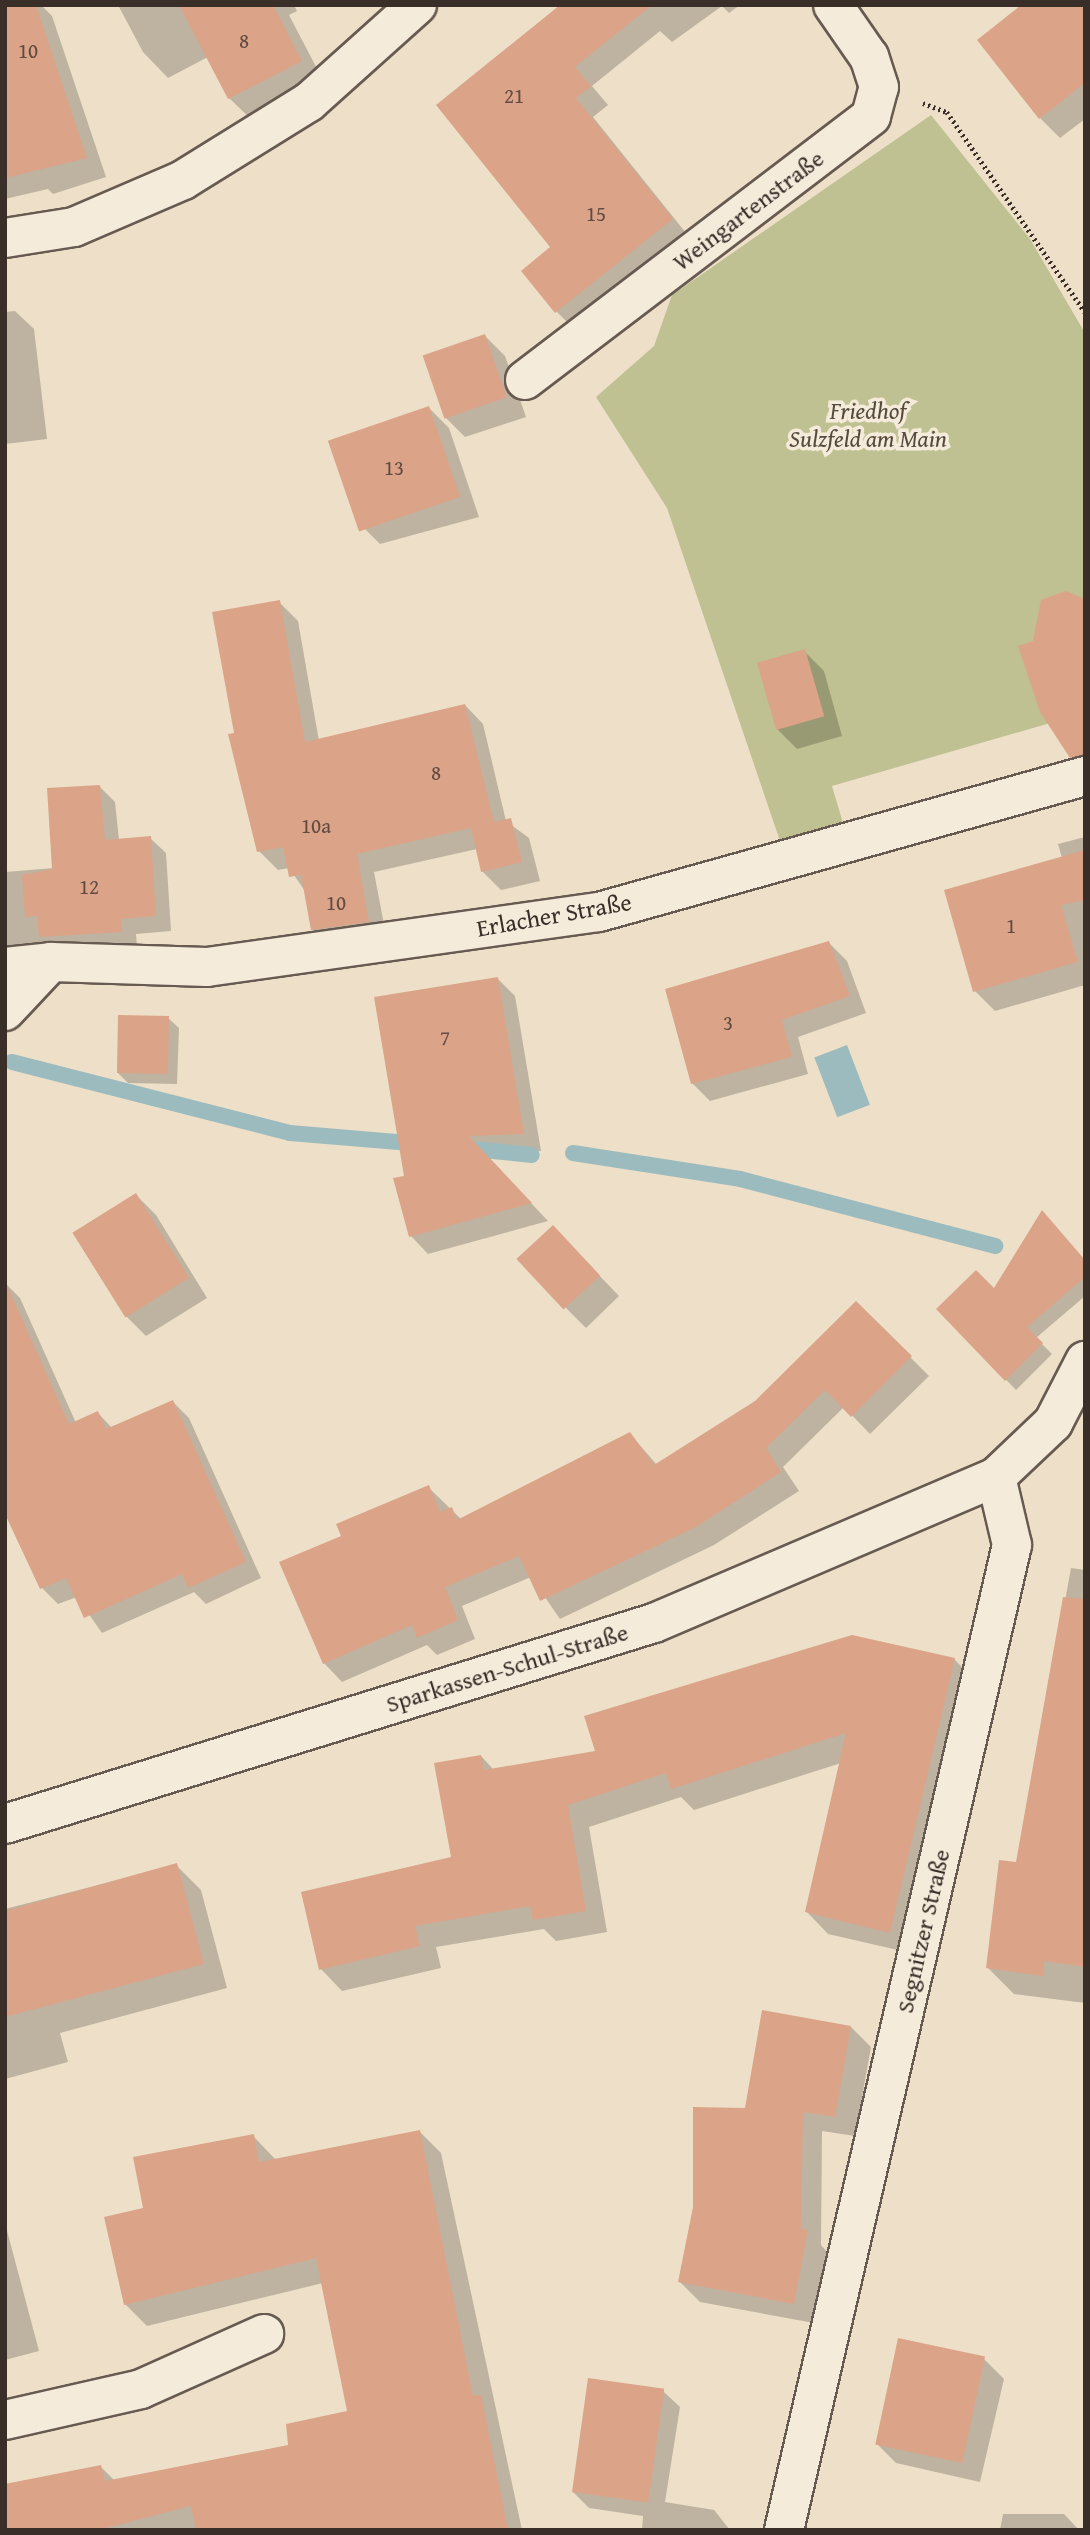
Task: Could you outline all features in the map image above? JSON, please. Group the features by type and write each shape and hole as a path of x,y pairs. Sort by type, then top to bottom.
{"street":[{"path":"5,238 74,227 183,180 309,102 417,5"},
{"path":"833,5 869,57 879,87"},
{"name":"Weingartenstraße","path":"525,380 871,116 879,87"},
{"name":"Erlacher Straße","path":"5,967 51,962 207,967 598,912 1085,776"},
{"path":"5,1011 51,962"},
{"path":"996,1477 1053,1423 1085,1361"},
{"name":"Sparkassen-Schul-Straße","path":"5,1824 654,1623 996,1477"},
{"name":"Segnitzer Straße","path":"784,2530 1012,1545 996,1477"},
{"path":"5,2420 141,2389 264,2334"}],"path":[{"path":"879,87 947,112 1085,312"}],"green space":[{"name":"Friedhof Sulzfeld am Main","path":"931,115 1030,239 1085,333 1085,713 832,786 843,823 780,841 667,508 596,397 654,346 672,295"}],"water":[{"path":"847,1045 870,1105 837,1117 814,1058"}],"building":[{"path":"5,5 36,5 87,158 5,178"},
{"path":"179,5 273,5 302,61 228,99"},
{"path":"560,5 652,5 575,67 591,86 576,98 673,219 555,313 521,271 550,247 436,105"},
{"path":"1021,5 1085,5 1085,83 1039,119 977,40"},
{"path":"485,334 507,397 444,419 423,355"},
{"path":"429,406 460,497 359,532 328,441"},
{"path":"1066,591 1085,599 1085,755 1070,758 1040,712 1018,646 1033,641 1041,600"},
{"path":"280,600 305,742 465,704 494,822 511,818 522,862 481,872 471,828 488,824 357,854 369,922 311,930 301,875 289,877 283,847 257,852 228,734 234,733 212,612"},
{"path":"805,649 824,716 776,730 757,663"},
{"path":"100,785 105,840 151,836 156,916 121,919 122,932 39,937 37,916 25,917 22,875 52,869 47,788"},
{"path":"1085,850 1085,900 1061,905 1078,962 973,992 944,890"},
{"path":"829,941 850,996 782,1020 792,1057 691,1084 665,989"},
{"path":"498,977 524,1134 469,1136 532,1203 409,1237 393,1178 404,1176 374,997"},
{"path":"118,1015 169,1016 168,1074 117,1073"},
{"path":"136,1193 189,1278 125,1318 72,1233"},
{"path":"1042,1210 1085,1260 1085,1277 1027,1327 1043,1343 1005,1381 936,1309 976,1270 994,1288"},
{"path":"553,1225 600,1275 563,1310 516,1259"},
{"path":"5,1281 69,1424 98,1411 106,1429 173,1400 246,1562 188,1588 182,1574 84,1618 66,1578 40,1589 5,1514"},
{"path":"856,1301 912,1356 851,1417 825,1390 766,1448 781,1472 696,1527 540,1601 519,1556 445,1587 458,1620 417,1638 412,1625 323,1664 279,1562 341,1536 336,1524 429,1485 440,1512 452,1507 457,1520 630,1432 654,1465 755,1401"},
{"path":"1063,1597 1085,1599 1085,1967 1044,1961 1043,1976 986,1968 999,1860 1016,1862"},
{"path":"852,1635 955,1658 890,1933 805,1912 846,1733 671,1789 666,1773 568,1805 586,1911 533,1920 530,1906 415,1926 420,1946 319,1970 301,1892 451,1857 434,1763 481,1755 484,1770 595,1751 584,1716"},
{"path":"177,1863 204,1964 5,2017 5,1911"},
{"path":"762,2010 851,2026 835,2117 803,2112 801,2229 808,2230 794,2304 678,2282 693,2207 693,2107 745,2108"},
{"path":"420,2130 473,2396 481,2395 508,2530 196,2530 191,2506 98,2530 5,2530 5,2484 101,2465 105,2481 288,2445 286,2424 347,2411 316,2258 124,2305 104,2217 143,2208 133,2157 254,2134 259,2162"},
{"path":"898,2338 985,2357 962,2463 875,2445"},
{"path":"588,2378 664,2389 648,2503 572,2492"}],"waterway":[{"path":"12,1062 290,1133 420,1144"},
{"path":"463,1148 532,1155"},
{"path":"573,1153 740,1179 995,1246"}]}
